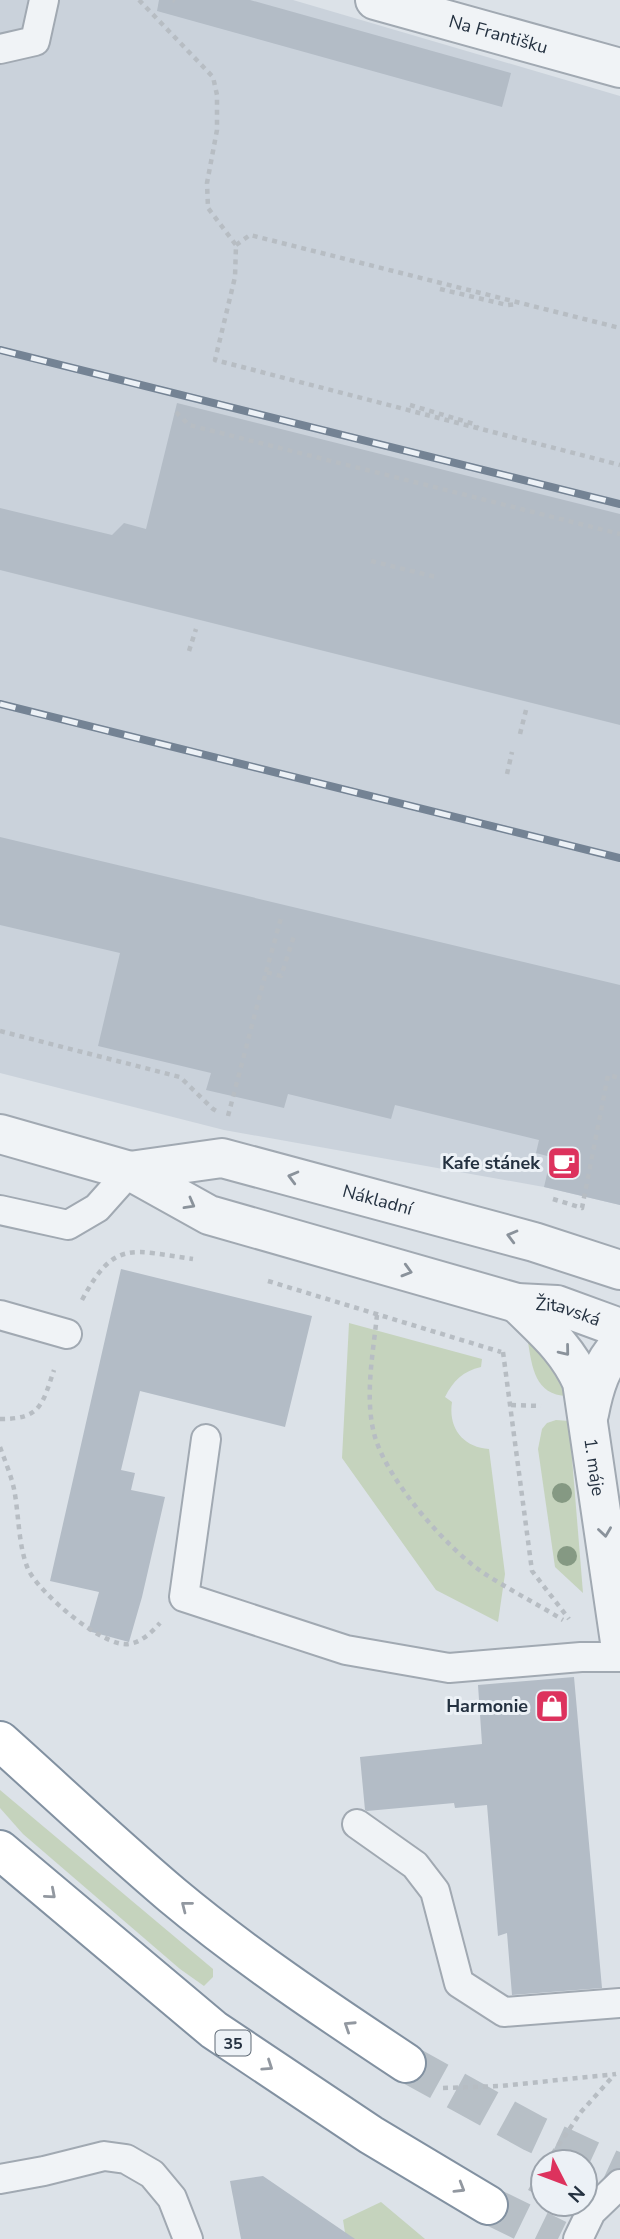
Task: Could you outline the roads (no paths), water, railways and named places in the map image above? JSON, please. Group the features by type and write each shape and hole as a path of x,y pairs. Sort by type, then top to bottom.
{"highway":[{"path":"0,1741 172,1895 312,2000 406,2063"},
{"name":"35","path":"0,1850 214,2030 371,2135 488,2205"}],"street":[{"name":"Na Františku","path":"374,0 620,68"},
{"name":"Nákladní","path":"0,1134 130,1171 209,1215 517,1303"},
{"name":"Nákladní","path":"130,1171 222,1158 620,1270"},
{"path":"578,1256 611,1276 620,1286"},
{"name":"Žitavská","path":"517,1303 557,1305 620,1328"},
{"name":"1. máje","path":"517,1303 559,1344 571,1359 582,1382 620,1642"},
{"name":"1. máje","path":"589,1416 595,1385 603,1366 620,1344"}],"lane":[{"path":"0,49 36,41 44,0"},
{"path":"0,1210 68,1225 97,1208 130,1171"},
{"path":"0,1315 67,1334"},
{"path":"206,1440 184,1597 346,1650 449,1668 581,1657 620,1657"},
{"path":"357,1824 415,1865 435,1891 459,1983 504,2012 620,2003"},
{"path":"0,2179 104,2156 126,2159 152,2174 172,2198 188,2239"},
{"path":"578,2239 591,2212 620,2184"}],"tunnel":[{"path":"406,2063 533,2133 620,2173"},
{"path":"488,2205 558,2239"}],"railway":[{"path":"0,350 620,504"},
{"path":"0,704 620,858"}],"place":[{"name":"Kafe stánek","path":"564,1163"},
{"name":"Harmonie","path":"552,1706"}]}
